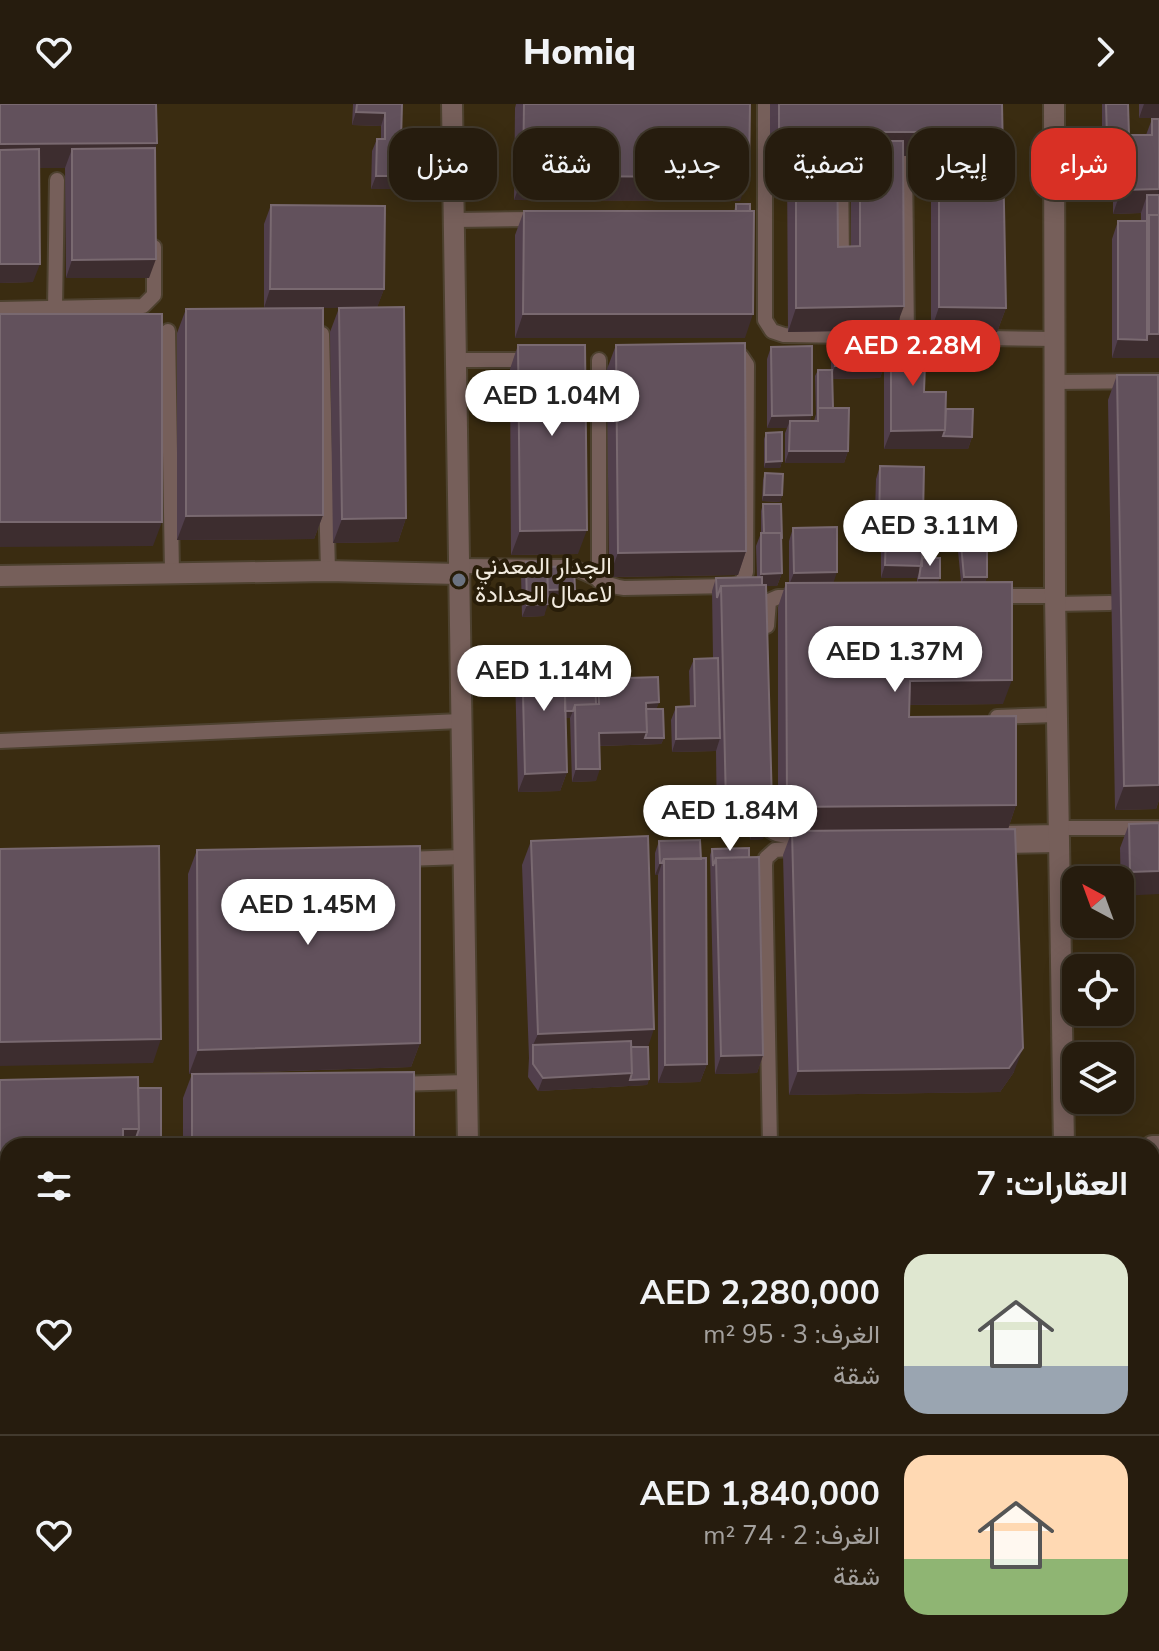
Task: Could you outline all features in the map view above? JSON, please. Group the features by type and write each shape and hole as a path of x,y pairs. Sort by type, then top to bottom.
{"street":[{"path":"452,104 468,1138"},
{"path":"1054,104 1056,715 1064,1138"},
{"path":"0,576 458,570"}],"lane":[{"path":"765,104 765,320 772,331 784,335 1055,339"},
{"path":"842,266 842,158 899,160 906,166 907,337"},
{"path":"55,309 57,180"},
{"path":"455,220 550,219"},
{"path":"0,309 137,307 148,304 154,295 154,231"},
{"path":"168,331 172,573"},
{"path":"322,334 328,571"},
{"path":"458,570 567,567 624,588 732,586 744,580 746,362 738,354 713,354"},
{"path":"455,360 542,360"},
{"path":"598,360 599,581"},
{"path":"1055,382 1159,381"},
{"path":"975,596 1110,603"},
{"path":"767,640 769,601 778,597 808,597"},
{"path":"982,717 1056,715"},
{"path":"0,741 461,721"},
{"path":"768,777 768,828 771,832 781,835 827,835"},
{"path":"981,840 1159,828"},
{"path":"770,1138 766,858 775,850 813,848"},
{"path":"394,859 463,857"},
{"path":"386,1084 467,1082"}],"shaded area":[{"path":"0,104 1159,104 1159,1138 0,1138"}],"building":[{"path":"0,104 156,104 157,143 0,144"},
{"path":"357,104 402,104 401,128 389,128 389,176 376,176 377,139 385,139 385,113 356,112"},
{"path":"524,104 750,104 749,177 749,128 635,128 635,176 619,176 619,128 524,128"},
{"path":"779,104 1002,104 1002,128 908,128 908,132 892,132 892,128 779,128"},
{"path":"1106,104 1128,104 1129,128 1107,128"},
{"path":"1152,119 1159,119 1159,189 1136,190 1136,135 1152,135"},
{"path":"892,141 903,141 904,306 796,308 796,200 838,200 838,247 860,246 860,200 892,200"},
{"path":"155,148 156,259 72,260 72,149"},
{"path":"39,149 40,264 0,264 0,150"},
{"path":"1147,195 1159,195 1159,215 1149,215 1147,221"},
{"path":"939,200 1004,200 1006,308 939,307"},
{"path":"736,204 750,204 750,211 736,211"},
{"path":"271,205 385,206 384,289 270,289"},
{"path":"524,211 754,211 753,314 523,314"},
{"path":"1149,215 1159,215 1159,334 1149,334"},
{"path":"1118,221 1147,221 1147,340 1118,339"},
{"path":"404,307 406,518 342,519 339,308"},
{"path":"323,308 323,515 186,516 186,309"},
{"path":"0,314 162,314 162,522 0,522"},
{"path":"891,334 926,335 924,392 946,392 945,430 891,431"},
{"path":"745,343 746,551 618,553 616,345"},
{"path":"836,344 884,344 884,366 835,366"},
{"path":"518,345 585,345 587,530 520,531"},
{"path":"812,346 812,415 772,416 771,347"},
{"path":"818,370 832,370 833,408 818,408"},
{"path":"1117,375 1158,375 1159,785 1124,786"},
{"path":"818,408 849,408 848,451 789,451 790,421 818,421"},
{"path":"946,409 973,409 972,437 943,436"},
{"path":"782,432 782,461 766,462 766,433"},
{"path":"880,466 924,467 922,566 885,565 886,533 879,533"},
{"path":"765,473 783,474 782,495 764,495"},
{"path":"763,504 781,504 782,539 781,533 764,533"},
{"path":"837,527 837,572 794,573 793,528"},
{"path":"761,533 781,533 782,573 761,574"},
{"path":"961,544 987,544 987,577 964,577"},
{"path":"922,558 940,558 940,578 919,578"},
{"path":"547,561 548,604 527,605 526,562"},
{"path":"574,566 575,589 548,590 547,567"},
{"path":"762,577 762,585 721,586 717,598 716,578"},
{"path":"1012,582 1012,680 910,681 909,717 1016,716 1016,805 787,807 786,583"},
{"path":"766,585 772,804 726,805 721,586"},
{"path":"564,653 567,772 525,774 522,654"},
{"path":"718,658 720,738 676,739 676,707 695,706 694,659"},
{"path":"595,677 596,704 575,705 573,711 565,711 565,678"},
{"path":"658,677 659,702 646,703 647,732 599,733 600,769 576,769 575,705 599,704 598,679"},
{"path":"646,709 663,709 664,738 645,738"},
{"path":"752,822 765,822 765,833 752,833"},
{"path":"1159,823 1159,871 1134,872 1134,866 1130,866 1129,824"},
{"path":"1015,829 1023,1048 1009,1068 798,1071 792,831"},
{"path":"648,836 654,1029 538,1034 531,841"},
{"path":"700,840 701,859 664,859 660,863 659,841"},
{"path":"159,846 161,1039 0,1042 0,849"},
{"path":"420,846 420,1043 198,1050 197,850"},
{"path":"749,848 749,857 716,858 713,866 712,849"},
{"path":"759,857 763,1055 721,1056 716,858"},
{"path":"706,858 707,1064 665,1065 664,859"},
{"path":"631,1041 632,1073 543,1078 533,1064 533,1045"},
{"path":"631,1047 648,1047 649,1079 630,1080"},
{"path":"414,1072 414,1138 192,1138 192,1074"},
{"path":"138,1077 139,1129 123,1129 123,1138 0,1138 0,1080"},
{"path":"138,1088 161,1088 161,1138 136,1138 139,1129"}],"place":[{"name":"الجدار المعدني لاعمال الحدادة","path":"459,580"}]}
